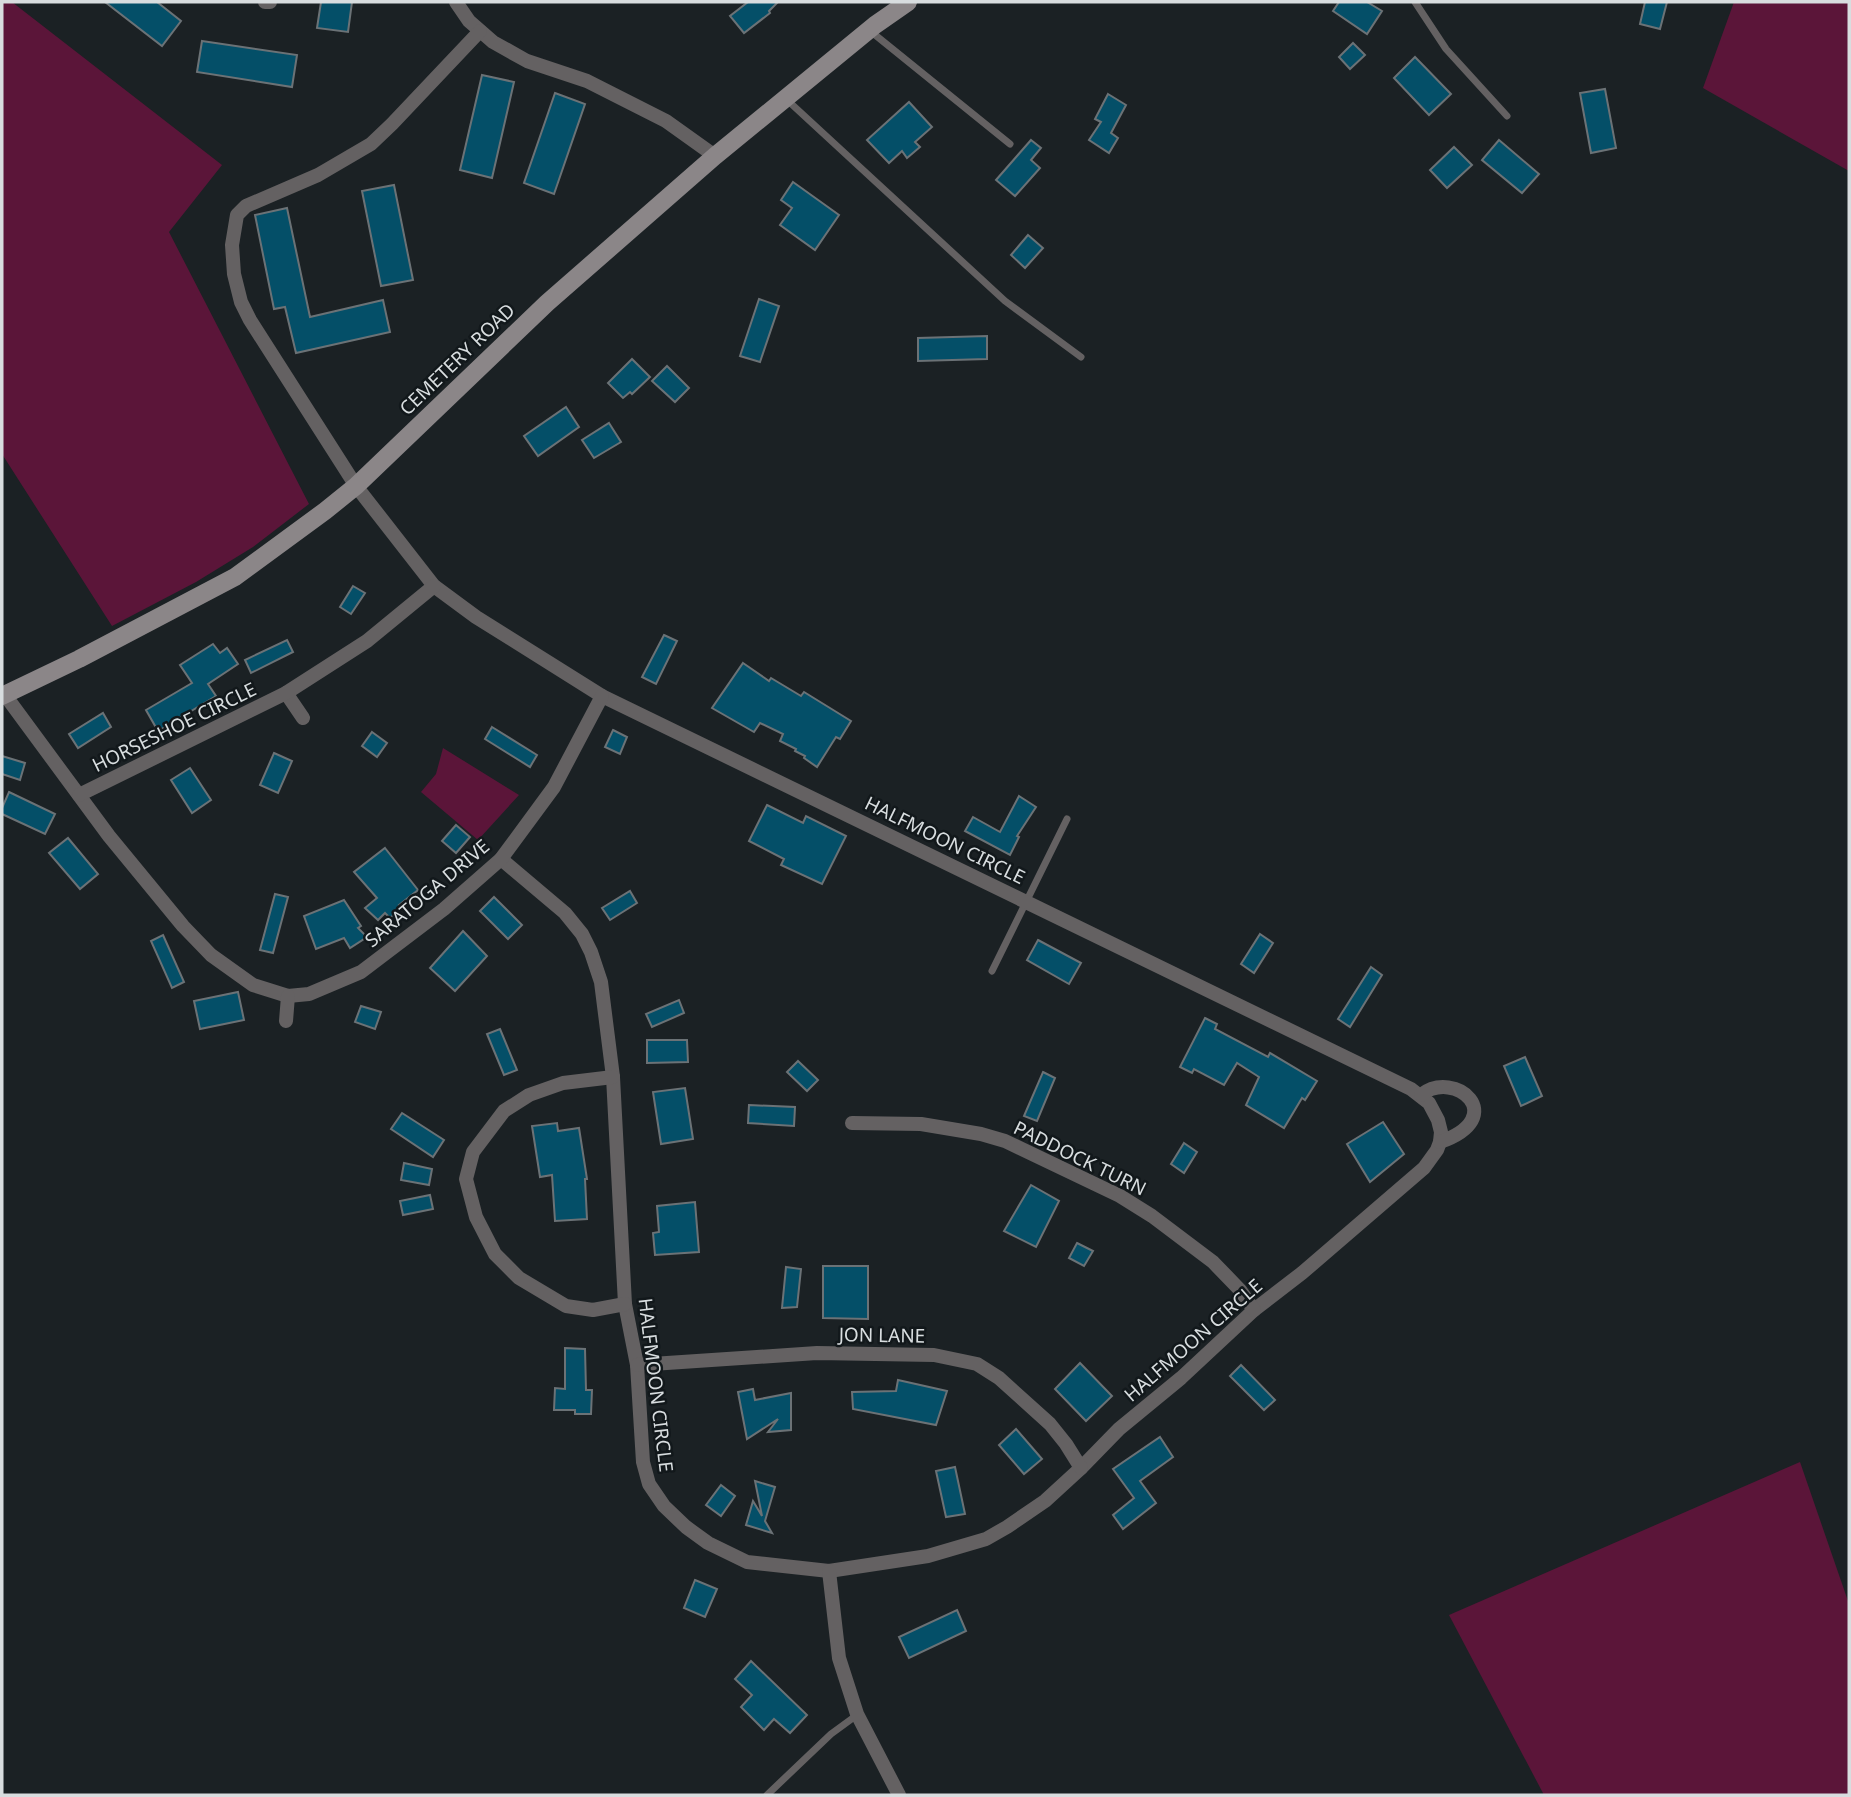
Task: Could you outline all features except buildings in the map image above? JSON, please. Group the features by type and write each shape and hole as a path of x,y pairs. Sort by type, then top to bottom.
{"street":[{"path":"456,2 469,21 493,42 527,61 587,81 666,121 715,156"},
{"name":"CEMETERY ROAD","path":"4,696 235,577 325,511 356,485 547,303 715,156 869,30 908,2"},
{"path":"480,31 370,144 318,176 246,206 237,215 232,245 234,274 241,302 250,320 356,485 435,586 476,617 602,696"},
{"name":"HORSESHOE CIRCLE","path":"79,795 286,693 367,641 435,586"},
{"name":"HORSESHOE CIRCLE","path":"286,693 303,718"},
{"name":"SARATOGA DRIVE","path":"4,696 109,836 174,916 211,955 253,985 288,996 309,994 361,972 444,909 501,859 554,786 602,696"},
{"name":"HALFMOON CIRCLE","path":"501,859 565,913 582,934 601,982 613,1077 625,1304 637,1365 643,1462 649,1484 664,1506 686,1527 708,1543 747,1562 829,1571 928,1556 986,1539 1007,1527 1045,1501 1119,1429 1181,1378 1254,1310 1407,1185 1437,1150 1441,1132 1438,1120 1429,1103 1411,1089 602,696"},
{"path":"286,1021 288,996"},
{"path":"613,1077 564,1083 529,1095 504,1111 473,1152 466,1179 476,1217 495,1254 519,1278 566,1306 593,1310 625,1304"},
{"name":"HALFMOON CIRCLE","path":"1421,1096 1433,1088 1447,1088 1467,1094 1475,1107 1471,1123 1461,1133 1440,1142"},
{"name":"PADDOCK TURN","path":"852,1123 921,1124 981,1134 1005,1141 1120,1196 1152,1216 1213,1262 1240,1290 1254,1310"},
{"name":"JON LANE","path":"637,1365 817,1353 934,1355 977,1364 999,1378 1050,1424 1081,1468"},
{"path":"829,1571 839,1658 857,1714 898,1795"}],"lane":[{"path":"1415,2 1446,50 1507,116"},
{"path":"869,30 1010,144"},
{"path":"785,98 1005,301 1080,357"},
{"path":"992,971 1067,819"},
{"path":"767,1795 831,1734 857,1714"}],"shaded area":[{"path":"2,2 12,2 222,165 169,232 309,504 253,547 196,582 112,626 2,454"},
{"path":"1734,2 1849,2 1849,171 1703,88"},
{"path":"443,748 519,795 478,840 421,792 436,774"},
{"path":"1800,1462 1849,1604 1849,1795 1544,1795 1449,1615"}]}
